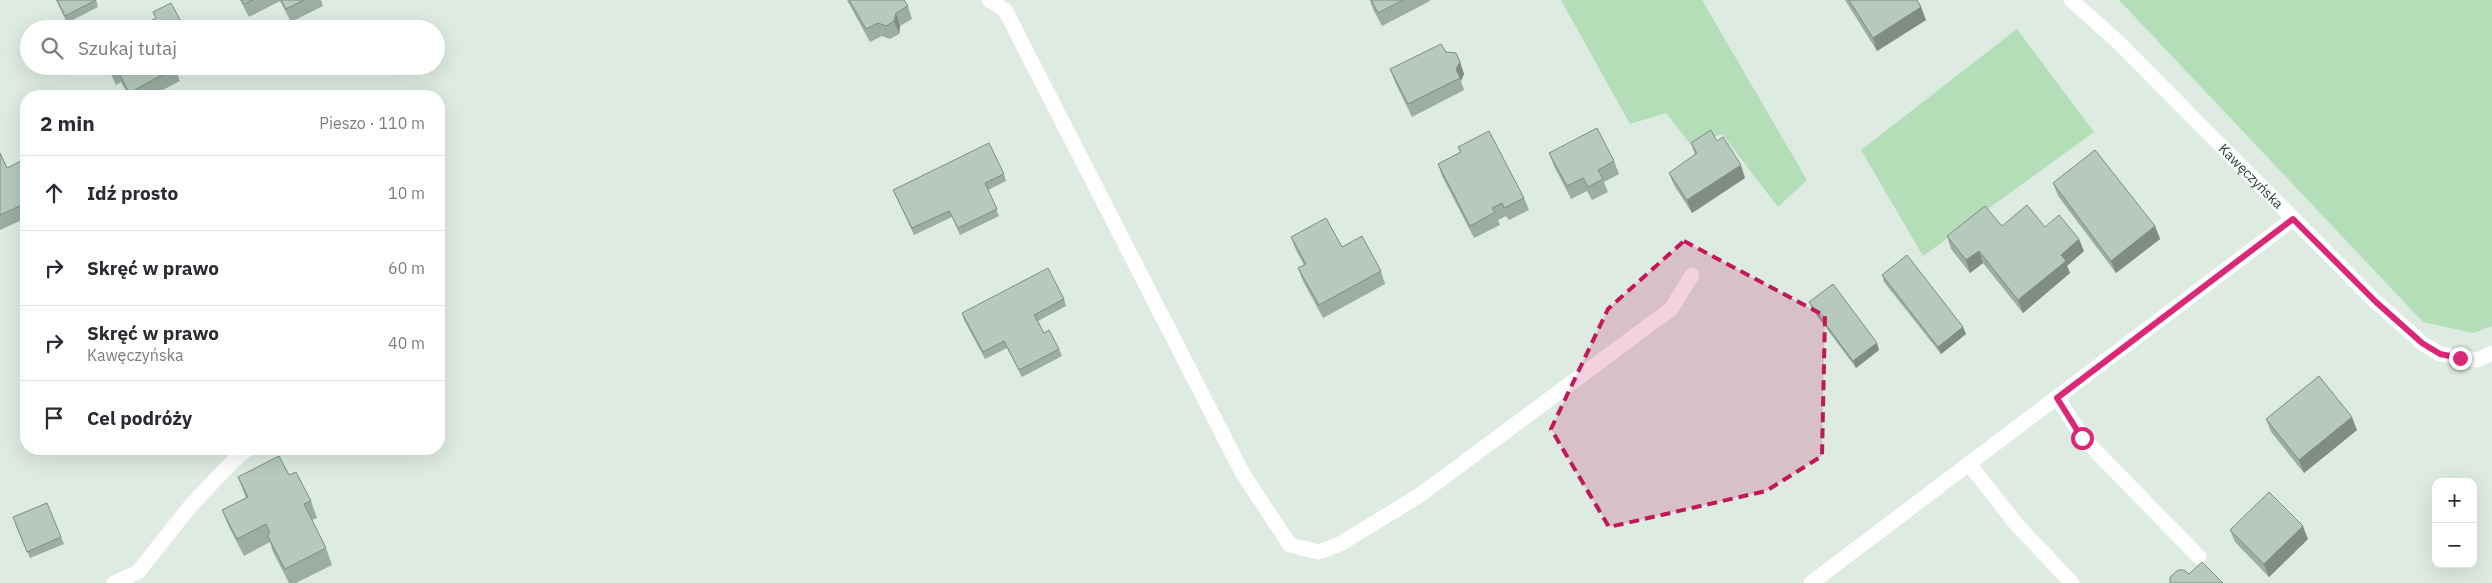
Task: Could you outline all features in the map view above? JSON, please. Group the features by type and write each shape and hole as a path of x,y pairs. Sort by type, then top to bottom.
{"street":[{"path":"989,0 1005,10 1243,474 1290,545 1319,552 1340,544 1420,495 1671,309 1692,275"},
{"name":"Kawęczyńska","path":"2071,0 2117,41 2376,302 2422,343 2440,354 2460,358 2477,360 2492,353"},
{"path":"1811,583 2293,219"},
{"path":"2057,398 2082,438 2199,557"},
{"path":"114,583 138,572 192,504 239,455"},
{"path":"1969,464 2017,525 2072,583"}],"highlighted area":[{"path":"1684,241 1825,316 1822,456 1766,491 1609,527 1551,429 1608,309"}],"green space":[{"path":"1561,0 1702,0 1807,180 1778,207 1722,134 1691,145 1666,113 1630,124"},
{"path":"2119,0 2492,0 2492,326 2473,333 2423,322"},
{"path":"2017,29 2094,132 1923,256 1861,150"}],"building":[{"path":"57,0 96,0 65,16"},
{"path":"242,0 253,0 244,4"},
{"path":"281,0 304,0 286,9"},
{"path":"849,0 904,0 908,6 896,13 894,21 886,26 878,23 866,29"},
{"path":"1371,0 1403,0 1378,13"},
{"path":"1849,0 1917,0 1921,7 1873,38"},
{"path":"171,3 180,20 152,20 156,18 153,12"},
{"path":"1441,44 1446,52 1456,53 1460,62 1456,69 1460,78 1408,104 1390,69"},
{"path":"120,75 162,75 135,90 128,90"},
{"path":"1597,128 1614,161 1598,170 1603,179 1588,187 1583,178 1567,186 1549,153"},
{"path":"1711,130 1717,141 1723,137 1741,165 1687,200 1669,173 1697,153 1691,143"},
{"path":"1489,131 1524,198 1504,208 1502,203 1492,208 1495,212 1470,226 1438,164 1461,152 1458,147"},
{"path":"989,143 1004,174 985,183 997,209 958,228 949,211 912,228 893,190"},
{"path":"2095,150 2155,226 2111,261 2053,183"},
{"path":"0,153 7,168 20,162 20,206 0,215"},
{"path":"2027,205 2045,227 2059,215 2079,239 2061,255 2066,261 2018,300 1979,251 1966,260 1947,236 1985,206 2002,226"},
{"path":"1326,218 1342,247 1362,236 1381,271 1319,305 1298,268 1306,264 1291,237"},
{"path":"1907,255 1963,327 1938,347 1882,275"},
{"path":"1048,268 1064,299 1034,315 1044,333 1049,330 1059,349 1019,370 1004,341 983,352 962,313"},
{"path":"1833,284 1877,343 1853,361 1809,302"},
{"path":"2319,376 2352,417 2299,460 2266,419"},
{"path":"279,456 289,475 296,472 311,501 304,504 326,548 285,569 267,535 270,533 266,524 237,539 222,510 248,497 238,477"},
{"path":"2269,492 2303,526 2264,564 2230,530"},
{"path":"47,503 61,537 27,552 13,517"},
{"path":"2202,562 2223,583 2170,583 2170,577 2178,570 2184,570 2189,574"}],"route":[{"path":"2082,438 2057,398 2293,219 2376,302 2422,343 2440,354 2460,358"}]}
